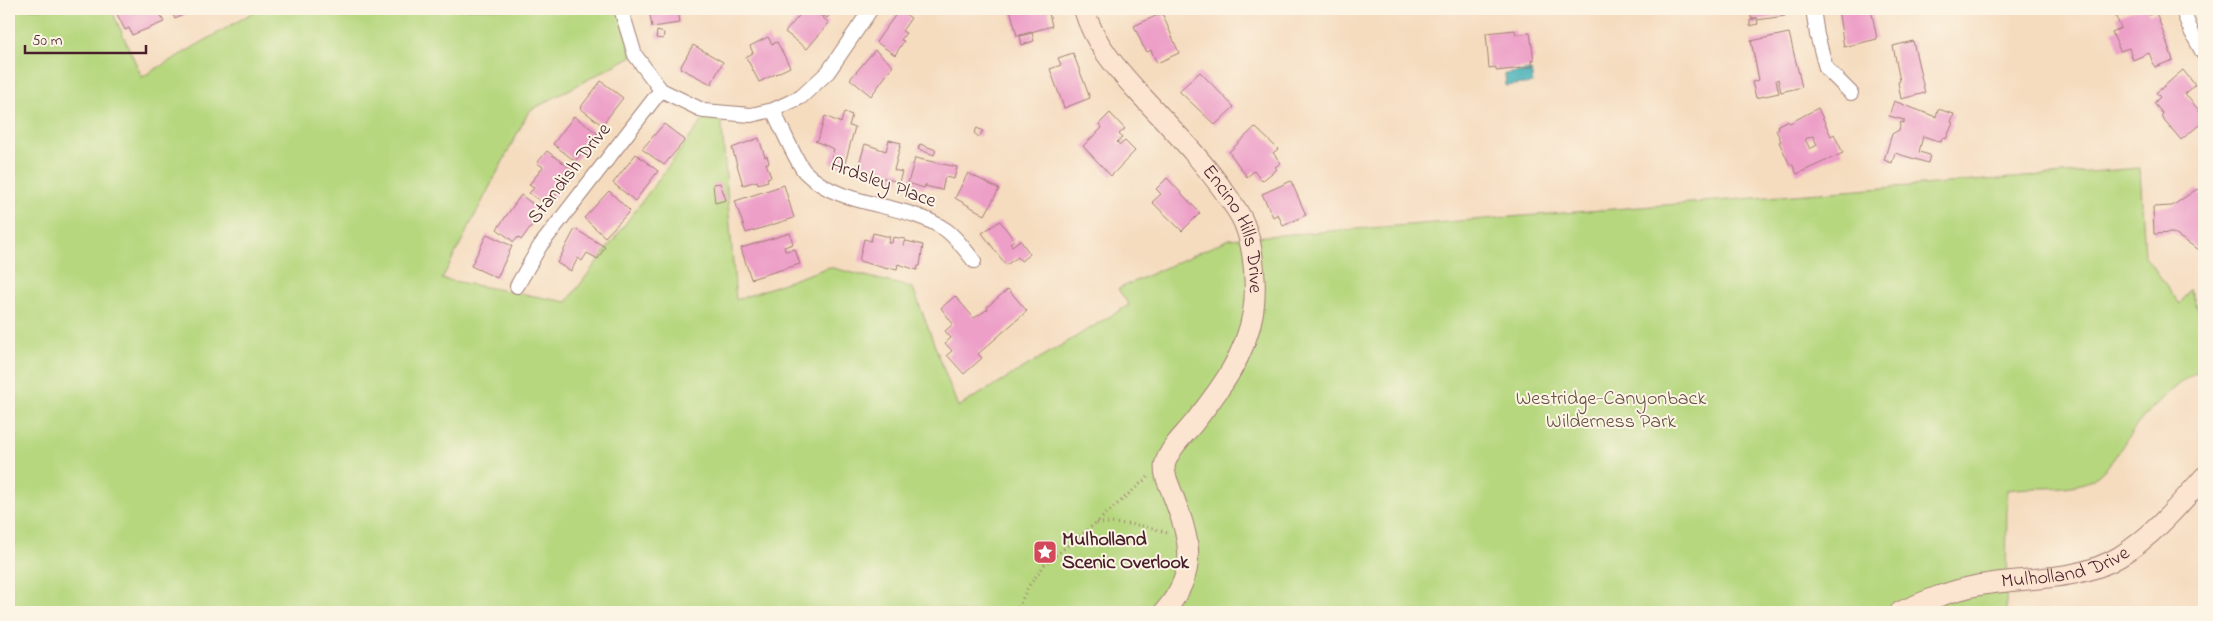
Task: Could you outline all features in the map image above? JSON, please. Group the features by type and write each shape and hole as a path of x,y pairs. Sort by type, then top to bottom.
{"main road":[{"name":"Encino Hills Drive","path":"1084,9 1088,21 1108,56 1125,78 1204,164 1223,190 1245,226 1250,246 1254,287 1253,312 1239,357 1222,387 1167,458 1164,470"},
{"path":"1164,470 1185,530 1189,550 1188,572 1177,597 1164,612"},
{"name":"Mulholland Drive","path":"1900,612 1940,595 1975,586 2080,573 2118,558 2151,535 2204,477"}],"street":[{"path":"621,9 635,55 661,90 704,111 751,115 773,110 801,97 828,72 870,9"},
{"path":"1813,9 1817,35 1826,68 1851,93"},
{"path":"2182,9 2192,33 2204,54"},
{"name":"Standish Drive","path":"517,286 540,246 661,90"},
{"name":"Ardsley Place","path":"773,110 804,170 815,180 844,195 930,220 948,231 974,262"}],"path":[{"path":"1016,612 1028,587 1046,563 1096,524 1157,469 1164,470"},
{"path":"1096,524 1126,522 1150,526 1180,539 1189,550"}],"green space":[{"name":"Westridge-Canyonback Wilderness Park","path":"9,9 111,9 142,77 259,9 619,9 632,56 529,111 442,279 567,302 708,113 721,115 736,300 829,267 913,288 958,407 1129,305 1118,289 1229,239 2140,168 2145,256 2180,304 2190,289 2204,323 2204,367 2177,385 2152,408 2131,432 2103,472 2087,482 2069,486 2007,490 2006,612 9,612"}],"water":[{"path":"1531,70 1533,83 1506,86 1505,74"}],"building":[{"path":"119,9 158,9 164,22 132,35 129,28 125,30 117,14 121,13"},
{"path":"170,9 195,9 175,19"},
{"path":"649,9 678,9 680,23 652,27"},
{"path":"805,9 813,9 829,23 807,49 785,32"},
{"path":"822,9 826,9 831,13 827,18 819,12"},
{"path":"1010,9 1048,9 1052,26 1017,36"},
{"path":"1750,9 1785,9 1785,16 1757,20 1758,24 1750,26 1750,20 1758,18 1751,18"},
{"path":"1838,9 1871,9 1877,39 1844,47"},
{"path":"2136,9 2146,9 2149,15 2156,12 2173,60 2155,67 2149,53 2133,60 2129,48 2120,51 2112,32 2121,28 2116,17"},
{"path":"899,10 911,18 902,31 906,33 901,40 904,41 895,55 876,42"},
{"path":"1162,13 1179,53 1157,63 1151,50 1147,52 1143,46 1134,26"},
{"path":"1515,30 1516,35 1530,33 1534,60 1532,60 1532,67 1496,71 1496,67 1489,68 1486,33"},
{"path":"657,31 664,33 663,39 656,38"},
{"path":"1032,33 1034,41 1022,45 1020,36"},
{"path":"1789,33 1802,87 1781,92 1778,79 1776,80 1779,93 1756,98 1752,82 1759,80 1751,41"},
{"path":"768,37 772,44 777,42 790,67 759,82 746,57 753,53 750,46"},
{"path":"1913,41 1925,93 1901,99 1898,82 1900,81 1893,46"},
{"path":"693,45 723,62 711,84 680,68"},
{"path":"875,50 893,66 871,96 850,79"},
{"path":"1073,53 1090,98 1064,108 1050,69 1061,65 1058,58"},
{"path":"2183,70 2195,85 2185,94 2204,116 2204,121 2181,140 2161,116 2163,114 2154,103 2160,97 2156,93"},
{"path":"1200,72 1234,107 1215,125 1179,91"},
{"path":"601,81 623,98 602,125 580,108"},
{"path":"1894,101 1936,117 1938,109 1954,114 1951,122 1953,123 1946,139 1942,138 1941,142 1923,136 1919,152 1930,155 1928,163 1895,153 1892,163 1884,160 1892,134 1899,130 1901,122 1904,123 1904,120 1889,116"},
{"path":"1818,108 1831,136 1834,134 1843,153 1797,174 1792,164 1790,165 1779,142 1781,141 1776,130 1779,128 1778,125 1787,121 1790,123","holes":["1813,136 1817,145 1810,149 1805,139"]},
{"path":"844,112 852,115 849,126 855,127 844,167 830,163 834,149 815,141 818,140 825,116 841,123"},
{"path":"1110,113 1125,129 1119,134 1122,138 1117,142 1120,145 1125,141 1135,151 1111,176 1083,146 1102,128 1099,124"},
{"path":"574,116 597,133 575,161 553,144"},
{"path":"664,124 685,140 664,165 642,149"},
{"path":"1255,127 1278,149 1273,153 1281,163 1275,167 1277,169 1262,181 1254,171 1247,177 1229,152"},
{"path":"977,128 983,131 979,137 974,133"},
{"path":"759,138 765,157 767,156 769,163 766,163 771,177 767,178 768,181 758,184 757,181 743,185 732,148"},
{"path":"889,140 901,143 894,170 902,172 899,182 857,171 865,144 886,151"},
{"path":"920,144 936,150 934,155 918,149"},
{"path":"547,151 574,171 551,201 548,199 544,204 529,193 534,188 529,185 543,167 537,163"},
{"path":"636,154 658,171 635,201 613,183"},
{"path":"915,158 957,167 954,179 945,177 942,190 925,186 924,188 908,183"},
{"path":"968,173 999,189 985,215 955,198"},
{"path":"1167,178 1200,213 1182,231 1152,202 1161,194 1156,189"},
{"path":"1291,181 1306,215 1283,226 1278,214 1273,217 1262,194"},
{"path":"720,183 726,200 715,203 713,184"},
{"path":"784,185 794,218 746,233 735,201"},
{"path":"2197,189 2204,200 2204,253 2173,233 2154,234 2153,207 2172,206"},
{"path":"609,191 630,211 605,237 584,218"},
{"path":"521,195 542,211 521,240 518,237 514,242 497,229"},
{"path":"1000,221 1014,240 1010,243 1012,246 1020,240 1030,254 1021,261 1018,257 1006,265 982,233"},
{"path":"575,229 605,247 598,259 587,253 582,261 578,258 571,271 557,263"},
{"path":"790,233 793,244 784,247 785,251 795,249 800,264 751,279 741,248"},
{"path":"873,233 890,237 888,243 892,243 893,237 905,239 903,246 906,241 923,245 920,266 918,266 917,270 898,264 897,269 888,267 888,269 859,261 864,239 871,241"},
{"path":"487,234 512,246 497,278 471,266"},
{"path":"1008,289 1027,311 978,354 982,358 964,374 947,355 952,351 945,343 951,338 945,331 953,324 941,308 955,296 974,318 988,309 987,307"}],"place":[{"name":"Mulholland Scenic Overlook","path":"1045,552"}]}
